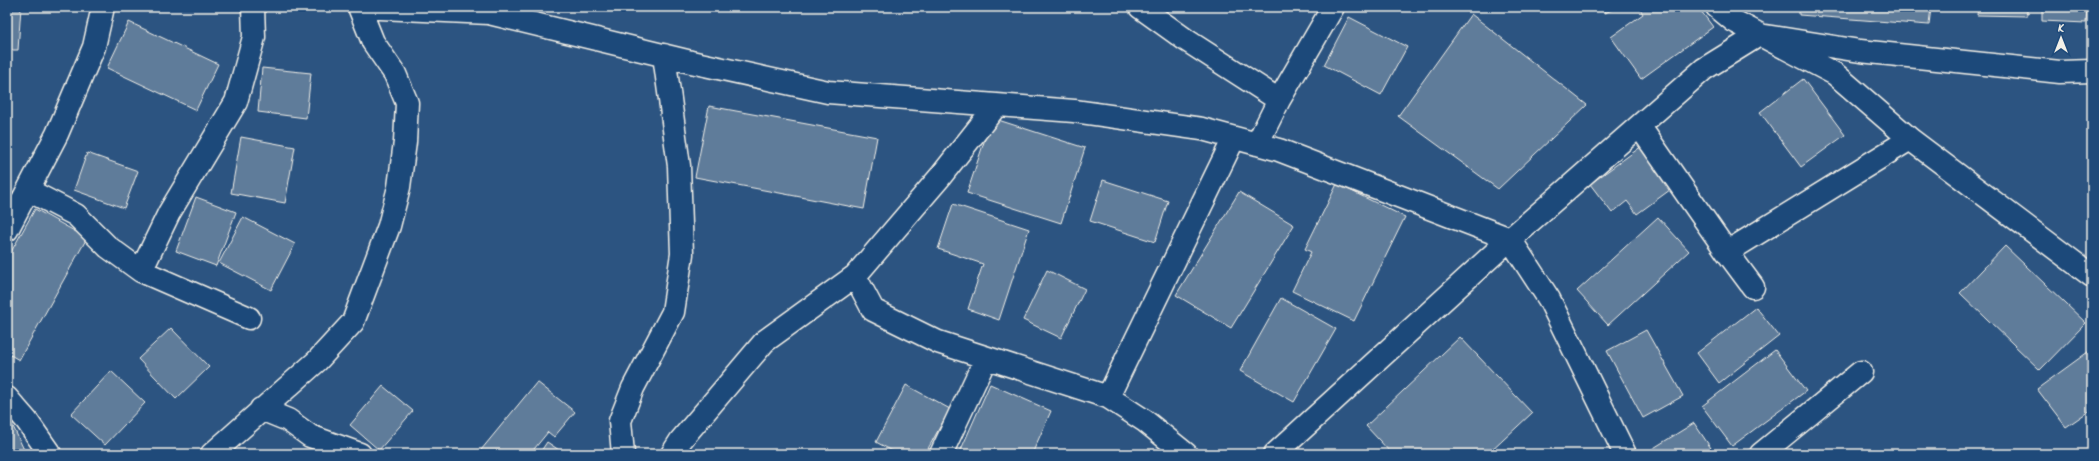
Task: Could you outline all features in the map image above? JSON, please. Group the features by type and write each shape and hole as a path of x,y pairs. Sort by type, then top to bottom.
{"street":[{"path":"7,230 57,134 94,47 103,7"},
{"path":"141,271 169,213 236,102 254,37 254,7"},
{"path":"212,454 317,361 353,322 389,226 397,195 405,142 407,103 395,74 373,42 359,7 490,10 664,55 828,92 1074,111 1202,129 1279,150 1510,239 1549,299 1625,454"},
{"path":"1257,144 1279,100 1333,7"},
{"path":"1718,7 1734,20 1759,35 1835,74 1910,139 2092,276"},
{"path":"1148,10 1279,100"},
{"path":"1275,454 1510,239 1640,127 1704,69 1759,35 1860,51 2060,72 2092,71"},
{"path":"623,454 620,421 633,388 673,312 682,254 679,166 664,55"},
{"path":"672,454 681,440 766,341 855,276 940,177 996,106"},
{"path":"1640,127 1727,252 1753,286"},
{"path":"1108,397 1234,138"},
{"path":"1727,252 1910,139"},
{"path":"28,190 76,215 108,247 141,271 249,318"},
{"path":"855,276 873,310 938,342 1108,397 1145,420 1186,454"},
{"path":"940,454 986,358"},
{"path":"1761,454 1861,372"},
{"path":"7,398 27,420 50,454"},
{"path":"261,409 288,420 310,436 360,454"}],"building":[{"path":"7,7 21,7 18,50 7,50"},
{"path":"1602,7 1618,7 1605,13"},
{"path":"1642,7 1698,7 1713,27 1641,79 1611,37 1643,14 1640,9"},
{"path":"1799,7 1931,7 1929,25 1799,15"},
{"path":"1978,7 2027,7 2027,16 1977,15"},
{"path":"2042,7 2087,7 2086,23 2042,21"},
{"path":"1471,14 1587,105 1498,189 1398,116"},
{"path":"1349,17 1407,47 1381,95 1324,65"},
{"path":"129,22 218,64 196,110 107,68"},
{"path":"262,68 311,73 306,118 258,112"},
{"path":"1803,79 1845,135 1801,167 1760,112"},
{"path":"709,106 877,137 864,209 695,177"},
{"path":"992,118 1085,148 1061,223 967,193"},
{"path":"241,137 295,147 285,203 231,193"},
{"path":"1642,146 1674,187 1637,214 1627,201 1612,213 1590,184"},
{"path":"87,153 138,171 124,208 74,190"},
{"path":"1103,180 1168,201 1155,242 1090,221"},
{"path":"1337,184 1405,217 1354,321 1292,291 1311,252 1305,249"},
{"path":"1239,192 1294,225 1231,328 1176,295"},
{"path":"196,197 236,212 216,266 176,251"},
{"path":"953,204 1029,229 999,320 968,309 983,264 938,249"},
{"path":"35,209 87,238 19,360 7,353 7,290 9,287 7,285 7,259"},
{"path":"243,217 295,244 271,290 219,263"},
{"path":"1658,217 1689,251 1608,325 1577,291"},
{"path":"2005,246 2086,323 2040,370 1960,293"},
{"path":"1047,270 1085,289 1061,338 1023,320"},
{"path":"1281,298 1336,329 1294,402 1240,371"},
{"path":"1756,307 1779,336 1719,383 1697,353"},
{"path":"171,328 209,367 176,399 138,359"},
{"path":"1646,330 1683,396 1643,418 1607,351"},
{"path":"1460,337 1532,413 1488,454 1392,454 1366,426"},
{"path":"2092,349 2092,409 2066,427 2037,389"},
{"path":"1775,350 1806,391 1732,446 1702,406"},
{"path":"111,371 145,403 105,445 71,414"},
{"path":"537,382 575,412 554,437 548,432 530,454 485,454 481,450"},
{"path":"990,384 1051,411 1032,454 959,454"},
{"path":"906,385 950,409 925,454 898,454 876,442"},
{"path":"383,386 413,411 379,450 350,425"},
{"path":"7,418 9,418 26,454 7,454"},
{"path":"1694,423 1715,454 1655,454 1652,449"},
{"path":"547,442 565,454 539,454"}]}
